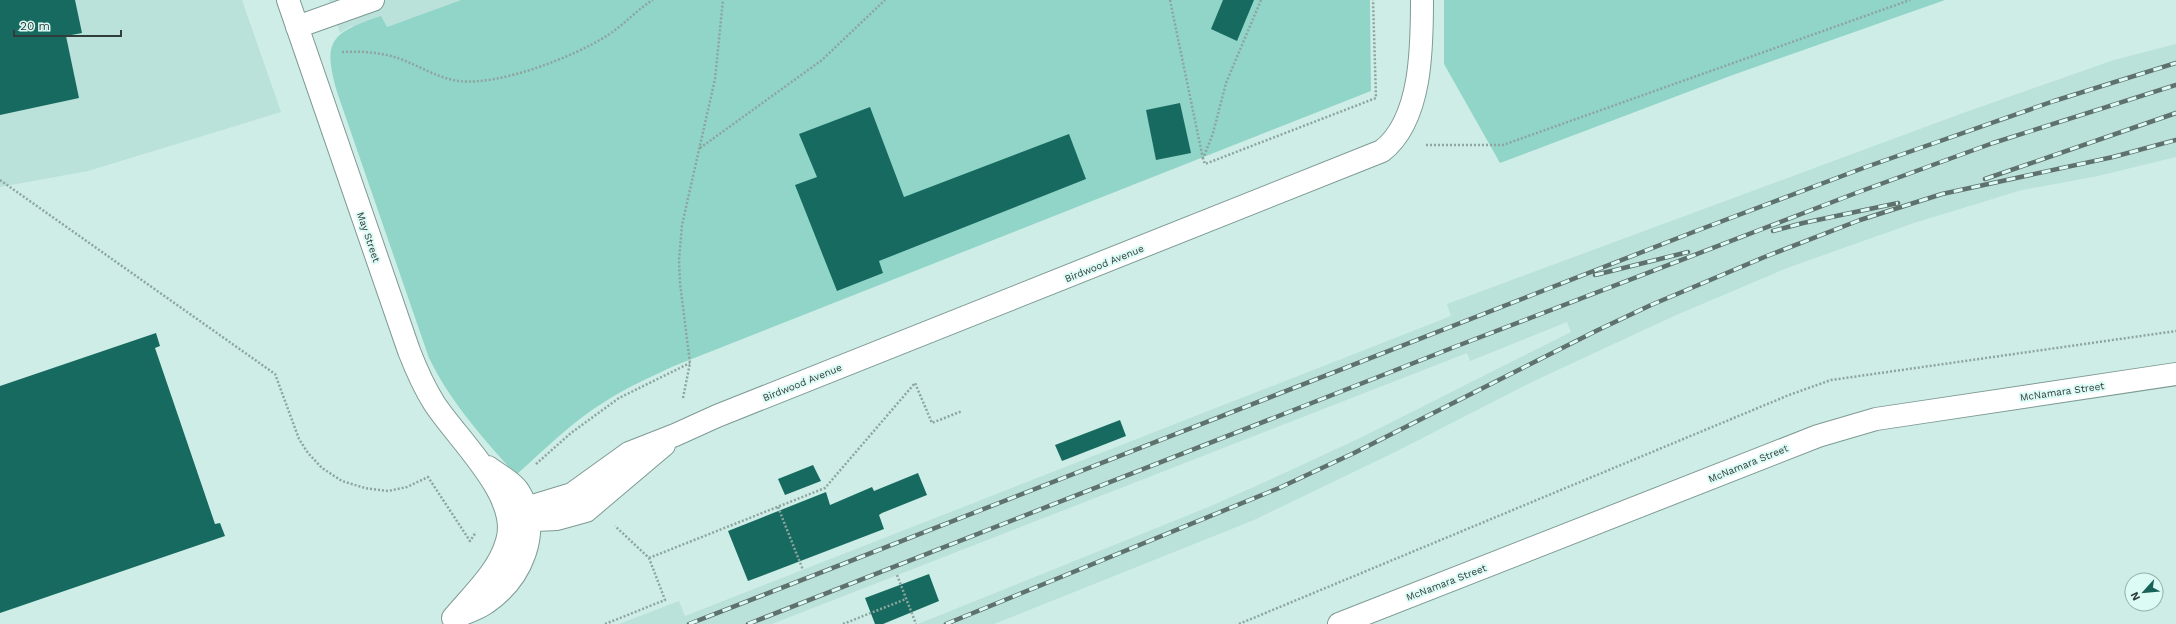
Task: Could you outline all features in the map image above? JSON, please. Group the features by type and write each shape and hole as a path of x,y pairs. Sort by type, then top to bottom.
{"street":[{"name":"May Street","path":"288,0 409,351 435,404 478,459 506,490 506,505 522,517"},
{"path":"297,27 373,0"},
{"name":"Birdwood Avenue","path":"522,517 572,494 629,453 675,435 717,416 1382,151 1392,143 1404,125 1416,85 1422,35 1422,0"},
{"name":"McNamara Street","path":"1339,624 1818,436 1850,425 1876,419 2176,374"},
{"name":"Birdwood Avenue","path":"522,517 557,519 575,515 596,504 675,435"},
{"path":"446,621 494,568 502,556 508,540 522,517"}],"path":[{"path":"342,52 362,52 391,56 458,81 479,82 509,76 550,63 587,47 609,35 638,8 653,0"},
{"path":"675,435 690,363 685,328 679,260 682,225 715,79 723,0"},
{"path":"699,148 822,60 885,0"},
{"path":"1170,0 1204,164 1376,98 1374,0"},
{"path":"1203,159 1213,133 1226,83 1261,0"},
{"path":"1392,143 1480,146 1503,145 1910,0"},
{"path":"0,180 276,374 299,439 312,458 322,468 335,476 365,488 388,491 407,487 428,477 470,541 506,490 570,433 602,409 643,385 690,363"},
{"path":"650,558 825,488 915,383 932,423 962,411"},
{"path":"596,504 610,522 650,558 665,600 605,624"},
{"path":"778,507 803,570"},
{"path":"897,575 916,624"},
{"path":"843,624 906,599"}],"shaded area":[{"path":"0,0 242,0 281,112 88,171 0,187"},
{"path":"329,0 461,0 387,27 351,26 340,33"},
{"path":"2176,44 2176,157 2098,176 2022,190 1914,223 1787,268 1674,316 1534,381 1393,453 1254,520 994,624 918,624 1211,506 1289,471 1362,437 1571,332 1567,322 1470,361 1467,353 772,624 619,624 679,601 685,616 1451,316 1447,304 1963,113 2114,60"}],"green space":[{"path":"461,0 1370,0 1371,91 674,366 622,391 582,417 516,475 468,420 447,390 429,358 337,92 331,61 331,50 335,41 341,34 351,28 381,16 387,27"},
{"path":"1444,0 1945,0 1730,76 1500,163 1444,64"}],"building":[{"path":"0,0 75,0 82,33 66,36 79,98 0,115"},
{"path":"1223,0 1254,0 1237,41 1211,29"},
{"path":"1180,103 1191,153 1156,160 1146,110"},
{"path":"870,107 904,197 1069,134 1086,179 879,261 883,273 837,291 795,185 817,177 799,134"},
{"path":"156,333 160,346 155,348 215,524 220,523 225,536 0,613 0,386"},
{"path":"1120,420 1126,436 1062,461 1055,445"},
{"path":"813,465 821,481 785,495 778,479"},
{"path":"918,473 927,495 879,515 884,529 748,581 728,531 826,492 830,505 872,487 874,491"},
{"path":"929,574 939,601 883,624 875,624 865,598"}],"railway":[{"path":"689,624 1696,231 1866,167 2054,101 2176,63"},
{"path":"748,624 1457,346 1856,193 1993,143 2176,85"},
{"path":"1985,179 2176,113"},
{"path":"946,624 1279,488 1354,453 1598,330 1651,305 1767,256 1860,220 1942,194 2113,157 2176,140"},
{"path":"1773,231 1803,223 1898,203"},
{"path":"1595,275 1688,252"}]}
